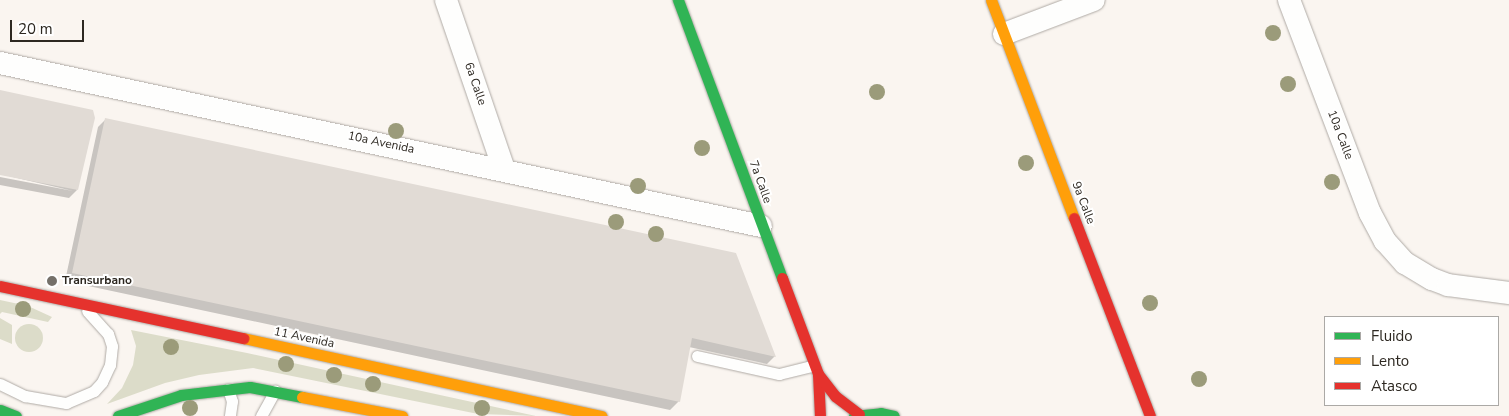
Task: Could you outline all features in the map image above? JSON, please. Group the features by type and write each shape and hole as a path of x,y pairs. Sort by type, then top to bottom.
{"main road":[{"name":"7a Calle","path":"678,0 816,369 835,396 856,415"},
{"name":"9a Calle","path":"991,0 1150,416"},
{"name":"11 Avenida","path":"0,286 602,416"},
{"name":"7a Calle","path":"816,369 820,416"},
{"path":"118,416 181,395 228,388 276,390 402,416"},
{"path":"0,410 16,416"},
{"path":"856,415 894,416"}],"street":[{"name":"6a Calle","path":"446,0 504,169"},
{"path":"1004,34 1094,0"},
{"name":"10a Calle","path":"1289,0 1370,213 1386,241 1405,262 1448,284 1509,293"},
{"name":"10a Avenida","path":"0,63 504,169 761,226"}],"lane":[{"path":"4,387 46,401 66,403 81,398 102,382 110,365 112,346 108,334 81,304"},
{"path":"697,356 779,374 816,369"},
{"path":"4,387 20,416"},
{"path":"228,388 232,401 230,416"},
{"path":"261,416 276,390"}],"green space":[{"path":"0,300 28,306 52,317 48,322 2,312 0,314"},
{"path":"0,318 12,325 12,344 0,339"},
{"path":"29,324 39,328 43,338 39,348 29,352 19,348 15,338 19,328"},
{"path":"131,330 247,353 536,416 478,414 253,368 199,375 165,383 107,404 122,388 133,365 136,346"}],"building":[{"path":"0,90 93,110 95,118 78,190 0,175"},
{"path":"105,118 736,253 776,357 692,338 680,402 72,273"}],"traffic: fast":[{"path":"678,0 782,278"},
{"path":"118,416 181,395 250,387 302,397"},
{"path":"0,410 16,416"},
{"path":"854,416 881,413 894,416"}],"traffic: slow":[{"path":"991,0 1074,218"},
{"path":"243,338 602,416"},
{"path":"302,397 402,416"}],"traffic: jam":[{"path":"1074,218 1150,416"},
{"path":"782,278 818,374 820,416"},
{"path":"0,286 243,338"},
{"path":"818,374 835,396 859,414"}],"place":[{"name":"Transurbano","path":"52,281"}]}
